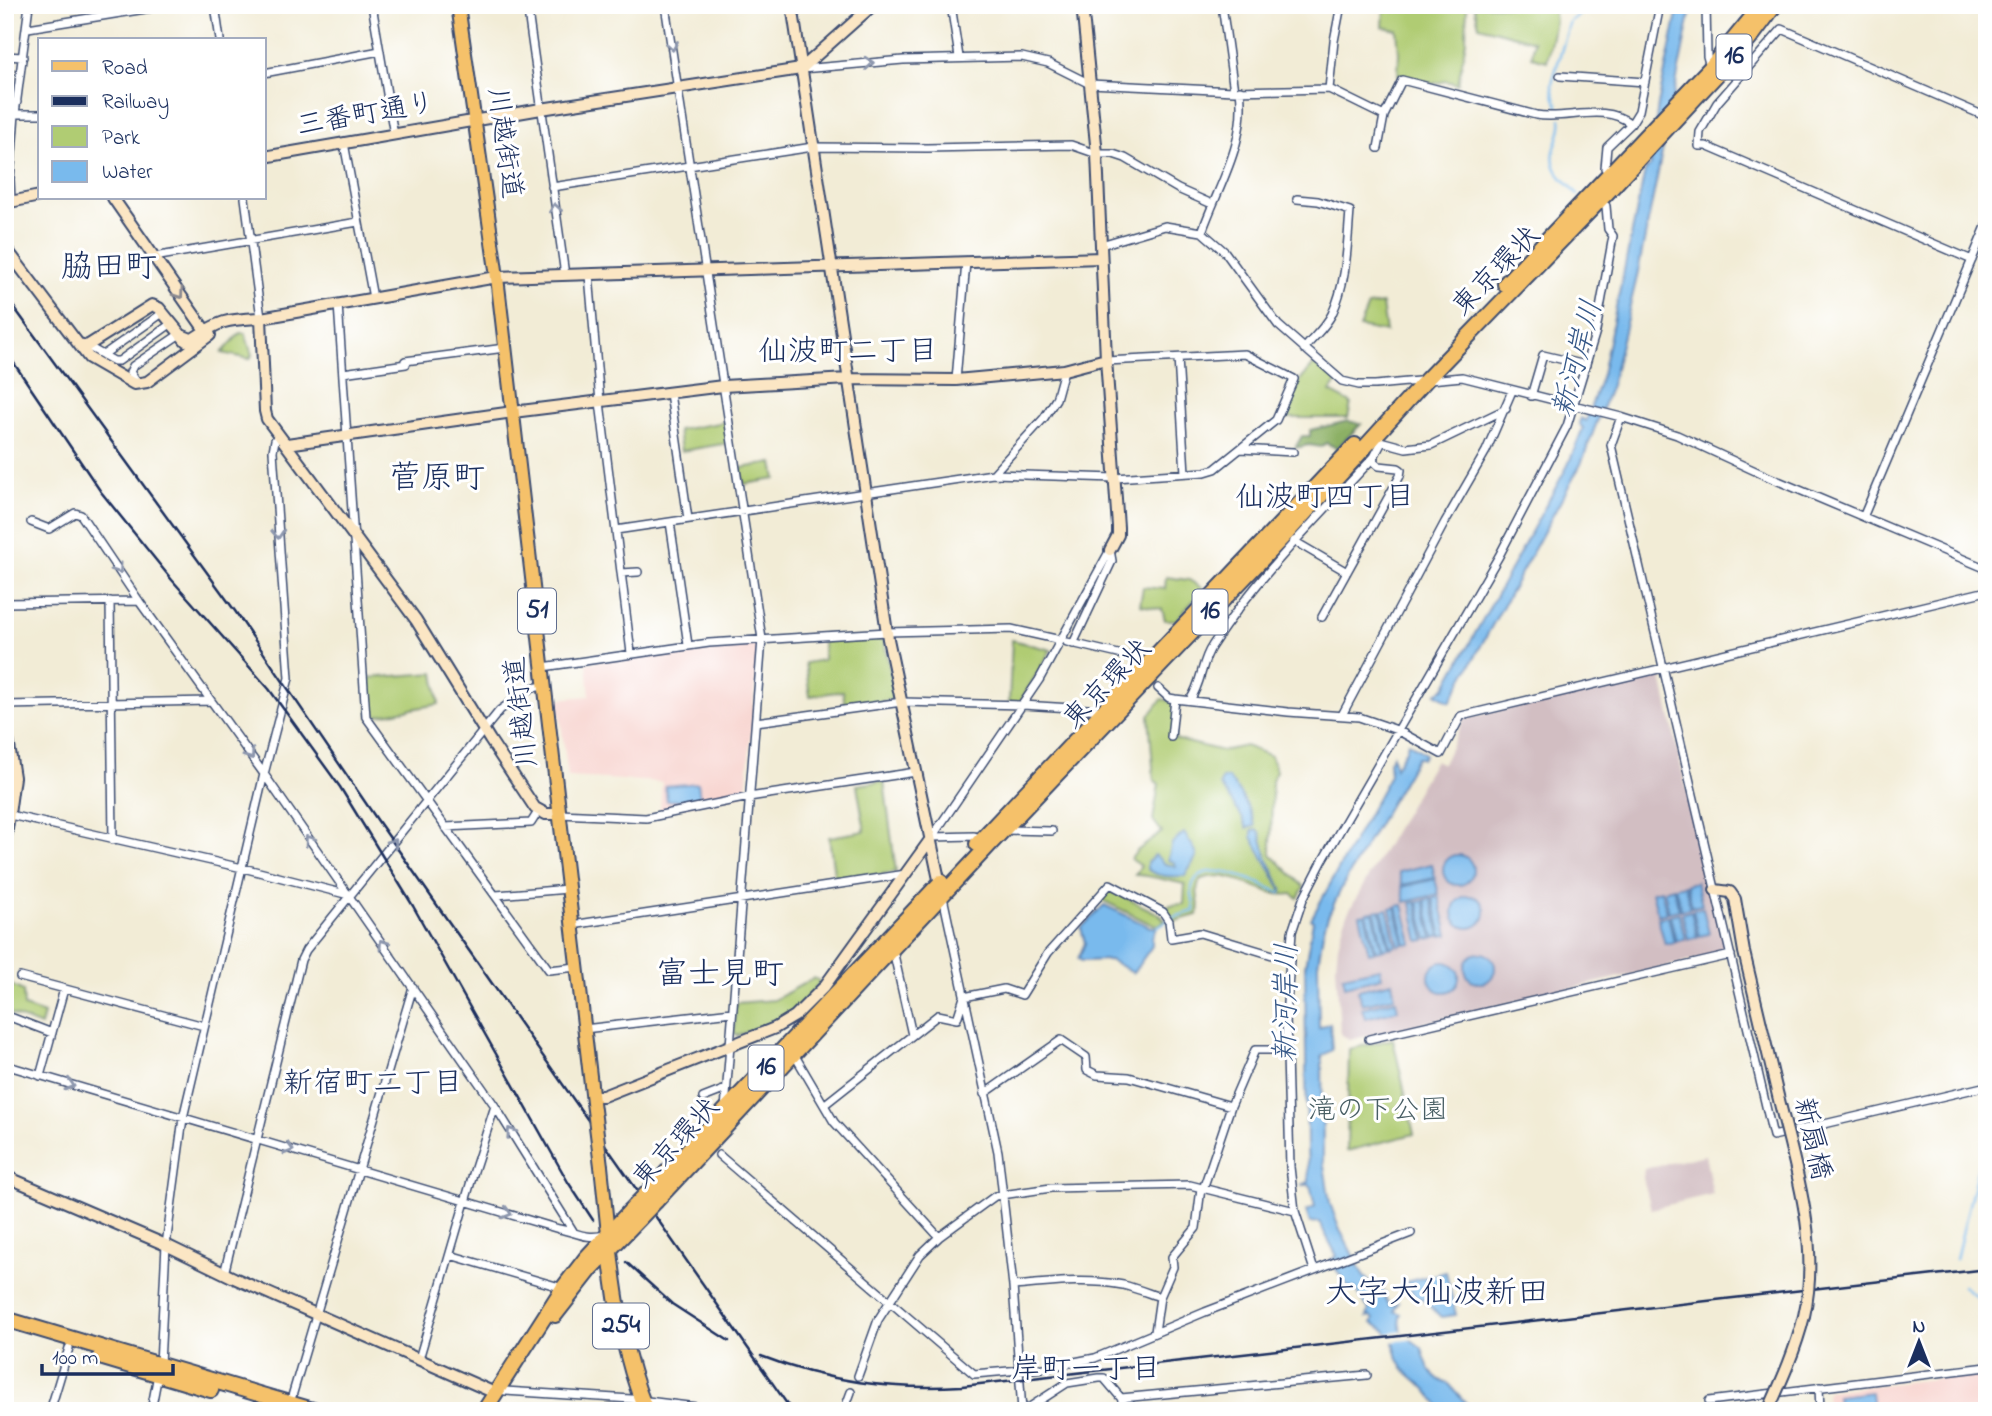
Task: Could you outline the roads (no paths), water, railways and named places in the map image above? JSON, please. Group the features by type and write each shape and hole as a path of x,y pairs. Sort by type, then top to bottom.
{"highway":[{"name":"東京環状","path":"494,1411 500,1392 563,1288 634,1216 725,1112 1291,538 1377,440 1422,380 1623,159 1711,67 1762,5"},
{"name":"東京環状","path":"652,1196 893,950 982,838 1422,380 1618,181 1749,40 1775,5"},
{"name":"東京環状","path":"484,1411 609,1241"},
{"name":"川越街道","path":"609,1241 614,1287 625,1344 644,1406"},
{"path":"584,1278 603,1276 614,1287"},
{"path":"5,1319 159,1370"},
{"path":"5,1328 69,1348 289,1407 316,1411"}],"main road":[{"name":"川越街道","path":"458,5 497,277 609,1241"}],"street":[{"path":"30,5 15,114 8,202 38,196"},
{"path":"28,28 170,5"},
{"path":"215,5 220,38"},
{"path":"372,5 394,135"},
{"path":"527,5 565,275"},
{"path":"665,5 762,639 725,1112"},
{"path":"792,5 887,632 998,1152 1013,1286 1022,1410 1067,1382 1104,1378 1121,1398 1127,1411"},
{"path":"801,69 873,5"},
{"path":"951,5 959,57"},
{"path":"593,1099 775,1028 802,1010 824,987 1023,705 1050,662 1118,534 1106,360 1097,154 1082,5"},
{"path":"1202,232 1237,146 1242,117 1222,5"},
{"path":"1329,89 1341,5"},
{"path":"1605,168 1607,147 1631,124 1639,111 1660,5"},
{"path":"1706,5 1707,56 1711,67"},
{"path":"1972,260 1706,146 1699,146 1700,132 1717,103 1782,29 1987,117"},
{"path":"266,73 380,51"},
{"path":"5,56 23,57"},
{"path":"801,69 959,57 1022,57 1048,64 1090,83 1237,91 1316,87 1329,89 1384,116"},
{"name":"三番町通り","path":"266,157 678,87 801,69"},
{"path":"1560,76 1645,82"},
{"path":"1378,148 1384,116 1402,80 1536,115 1548,117 1577,113 1604,114 1619,116 1631,124"},
{"path":"5,102 17,102"},
{"path":"15,114 38,114"},
{"path":"344,143 373,298"},
{"path":"552,187 813,147 1071,145 1097,154 1113,154 1125,158 1178,189 1212,204"},
{"path":"1297,199 1318,201 1350,211 1345,271 1331,316 1304,349"},
{"path":"114,200 207,334"},
{"path":"245,200 261,318 267,419 416,620 483,729 538,811 646,818 749,797 916,772"},
{"path":"1314,1270 1295,1211 1290,1167 1286,1050 1292,932 1303,899 1396,730 1499,556 1558,446 1574,407 1596,331 1614,234 1608,229 1606,206"},
{"path":"153,257 358,222"},
{"path":"1864,515 1987,224"},
{"path":"1101,245 1165,226 1202,232 1225,252 1278,325 1342,381 1359,385 1462,377 1619,417 1677,435 1764,475 1987,569"},
{"path":"5,247 83,345 89,358 139,385 182,357 220,322 261,318 497,277 1101,258"},
{"path":"956,380 966,262"},
{"path":"589,275 600,402 631,653"},
{"path":"338,304 366,717 549,970 577,967"},
{"path":"83,345 147,306 156,306 187,345 187,351 182,357"},
{"path":"103,355 164,313"},
{"path":"83,345 114,361 121,360 172,323"},
{"path":"181,335 191,339 207,334"},
{"path":"139,385 130,372 133,366 181,335"},
{"path":"343,373 405,364 405,361 505,348"},
{"path":"152,1411 159,1370 166,1245 184,1118 289,678 273,445 283,440 346,435 723,387 848,379 956,380 1064,370 1106,360 1245,354 1294,379 1276,420 1215,470 1115,478 993,474 616,530"},
{"path":"1531,396 1543,355 1586,365"},
{"path":"1178,358 1185,473"},
{"path":"993,474 1044,418 1055,398 1064,370"},
{"path":"1342,715 1486,451 1512,391"},
{"path":"670,393 688,519"},
{"path":"1190,700 1198,690 1210,648 1291,538 1372,460 1377,440 1406,448 1431,445 1506,408"},
{"path":"1619,417 1611,445 1773,1136 1987,1086"},
{"path":"1240,449 1293,452"},
{"path":"1322,617 1401,477 1401,470 1398,468 1379,466 1372,460"},
{"path":"31,522 49,528 79,513 495,1106 573,1231"},
{"path":"670,522 688,645"},
{"path":"1291,538 1347,572"},
{"path":"1110,550 1112,562 1070,643 1134,660"},
{"path":"621,573 638,572"},
{"path":"1158,688 1168,698 1174,699 1287,712 1342,715 1375,721 1441,754 1461,716 1987,591"},
{"path":"110,601 114,840"},
{"path":"5,603 139,601"},
{"path":"543,667 688,645 887,632 1011,629 1056,639"},
{"path":"224,1274 301,960 306,950 500,709 531,688 545,686"},
{"path":"1171,737 1174,699"},
{"path":"5,705 211,701"},
{"path":"756,722 902,702 1103,710"},
{"path":"5,721 14,777 5,844"},
{"path":"444,827 531,822 538,811"},
{"path":"8,815 349,895"},
{"path":"1004,830 1052,831"},
{"path":"931,838 982,838"},
{"path":"572,925 906,874"},
{"path":"964,997 1004,989 1022,995 1048,953 1110,884 1163,912 1169,921 1171,939"},
{"path":"496,895 568,889"},
{"name":"新扇橋","path":"1715,890 1730,892 1735,899 1744,952 1805,1216 1809,1263 1806,1304 1796,1342 1768,1411"},
{"path":"1164,945 1171,939 1200,933 1289,960"},
{"path":"893,950 912,1035"},
{"path":"1369,1040 1731,955"},
{"path":"20,977 204,1026"},
{"path":"289,1407 413,987"},
{"path":"40,1076 64,989"},
{"path":"824,1105 938,1015 957,1019 964,997"},
{"path":"584,1029 733,1012"},
{"path":"5,1015 52,1032"},
{"path":"984,1094 1061,1040 1082,1054 1086,1058 1087,1070 1097,1075 1129,1077 1231,1106"},
{"path":"1155,1332 1160,1297 1173,1267 1172,1257 1196,1228 1202,1188 1231,1106 1255,1050 1286,1050"},
{"path":"793,1054 848,1140 939,1237"},
{"path":"5,1065 558,1229 573,1231 584,1237 609,1241"},
{"path":"703,1098 726,1089"},
{"path":"419,1359 495,1106"},
{"path":"719,1155 974,1374 1018,1372 1077,1363 1101,1356 1155,1332 1411,1233"},
{"path":"5,1176 166,1245 317,1315 500,1392 729,1411"},
{"path":"858,1376 878,1320 920,1255 939,1237 988,1201 1003,1194 1051,1188 1191,1185 1295,1211"},
{"path":"450,1255 563,1288"},
{"path":"1013,1286 1099,1282 1160,1297"},
{"path":"50,1411 69,1348"},
{"path":"1709,1401 1987,1367"},
{"path":"1121,1398 1367,1375"},
{"path":"1819,1387 1820,1411"},
{"path":"844,1411 851,1392"}],"water":[{"path":"1679,5 1692,5 1636,281 1611,385 1581,464 1450,702 1436,693 1445,688 1568,465 1583,428 1579,424 1581,418 1586,421 1602,374 1645,171 1650,166 1658,105"},
{"path":"1408,742 1425,754 1422,759 1417,757 1343,885 1323,932 1318,964 1319,1028 1330,1023 1332,1050 1322,1056 1323,1159 1330,1203 1339,1228 1364,1277 1385,1292 1384,1296 1390,1306 1398,1303 1394,1311 1401,1314 1401,1330 1422,1348 1434,1375 1449,1384 1473,1411 1443,1411 1426,1389 1403,1369 1394,1342 1384,1329 1372,1323 1374,1319 1371,1316 1367,1317 1369,1310 1356,1289 1348,1287 1330,1260 1337,1256 1319,1222 1310,1223 1306,1211 1315,1207 1310,1185 1301,1185 1309,1182 1305,966 1313,921 1311,919 1390,775 1389,761 1393,755 1395,768"},
{"path":"1228,778 1244,800 1255,826 1247,828 1220,785 1222,779"},
{"path":"698,783 700,798 667,801 665,786"},
{"path":"1252,831 1260,832 1267,857 1282,891 1252,837"},
{"path":"1184,833 1197,856 1185,876 1160,875 1147,869 1147,863 1155,855 1165,864 1176,866 1168,860 1172,843"},
{"path":"1458,855 1469,859 1473,870 1469,881 1458,885 1447,881 1443,870 1447,859"},
{"path":"1432,864 1435,878 1402,885 1399,872"},
{"path":"1435,879 1439,894 1405,902 1402,887"},
{"path":"1696,882 1702,905 1692,907 1687,884"},
{"path":"1685,885 1690,908 1681,910 1675,887"},
{"path":"1673,887 1679,910 1669,912 1664,890"},
{"path":"1661,890 1667,913 1658,915 1652,892"},
{"path":"1469,896 1481,900 1485,912 1481,924 1469,928 1457,924 1453,912 1457,900"},
{"path":"1439,897 1448,935 1442,936 1433,898"},
{"path":"1431,899 1440,936 1434,937 1425,900"},
{"path":"1424,901 1433,938 1427,939 1418,902"},
{"path":"1416,902 1425,940 1419,941 1411,903"},
{"path":"1104,905 1150,927 1157,927 1152,946 1133,973 1110,960 1078,959 1085,943 1081,928"},
{"path":"1403,905 1412,943 1406,944 1397,906"},
{"path":"1395,907 1404,944 1399,946 1390,908"},
{"path":"1703,908 1709,934 1699,936 1693,910"},
{"path":"1387,909 1396,946 1391,948 1382,910"},
{"path":"1380,910 1389,948 1383,949 1375,911"},
{"path":"1691,911 1697,937 1688,939 1682,913"},
{"path":"1373,912 1382,950 1376,951 1367,913"},
{"path":"1679,913 1685,939 1676,941 1670,915"},
{"path":"1365,914 1374,952 1369,953 1360,915"},
{"path":"1668,916 1674,942 1665,944 1658,918"},
{"path":"1480,953 1486,954 1494,962 1494,974 1486,982 1480,983 1474,982 1466,974 1465,968 1466,962 1474,954"},
{"path":"1444,962 1455,966 1459,977 1455,988 1444,992 1433,988 1429,977 1433,966"},
{"path":"1380,968 1382,977 1345,986 1343,976"},
{"path":"1392,982 1395,997 1362,1004 1358,990"},
{"path":"1396,1000 1398,1010 1365,1018 1362,1008"},
{"path":"1446,1272 1456,1315 1441,1317 1422,1299 1415,1297 1406,1282"},
{"path":"1871,1392 1873,1411 1839,1411 1837,1396"}],"waterway":[{"path":"1559,112 1552,83 1570,21 1579,15"},
{"path":"1561,119 1554,162 1558,172 1578,195"},
{"path":"1157,927 1171,918 1194,911 1193,884 1199,876 1209,872 1235,875 1281,893"},
{"path":"1956,1259 1987,1130"},
{"path":"1963,1286 1987,1304"}],"railway":[{"path":"5,295 235,611 378,821 792,1411"},
{"path":"5,350 101,492 172,580 269,689 340,787 413,906 568,1182 593,1220"},
{"path":"626,1262 672,1304 729,1341"},
{"path":"761,1356 810,1372 860,1382 910,1387 962,1386 1987,1269"}],"district":[{"name":"脇田町","path":"109,268"},
{"name":"仙波町二丁目","path":"848,353"},
{"name":"菅原町","path":"437,479"},
{"name":"仙波町四丁目","path":"1325,499"},
{"name":"富士見町","path":"720,975"},
{"name":"新宿町二丁目","path":"373,1085"},
{"name":"大字大仙波新田","path":"1437,1294"},
{"name":"岸町一丁目","path":"1086,1371"}],"water label":[{"name":"新河岸川","path":"1579,359"},
{"name":"新河岸川","path":"1288,1003"}],"park label":[{"name":"滝の下公園","path":"1378,1111"}]}
